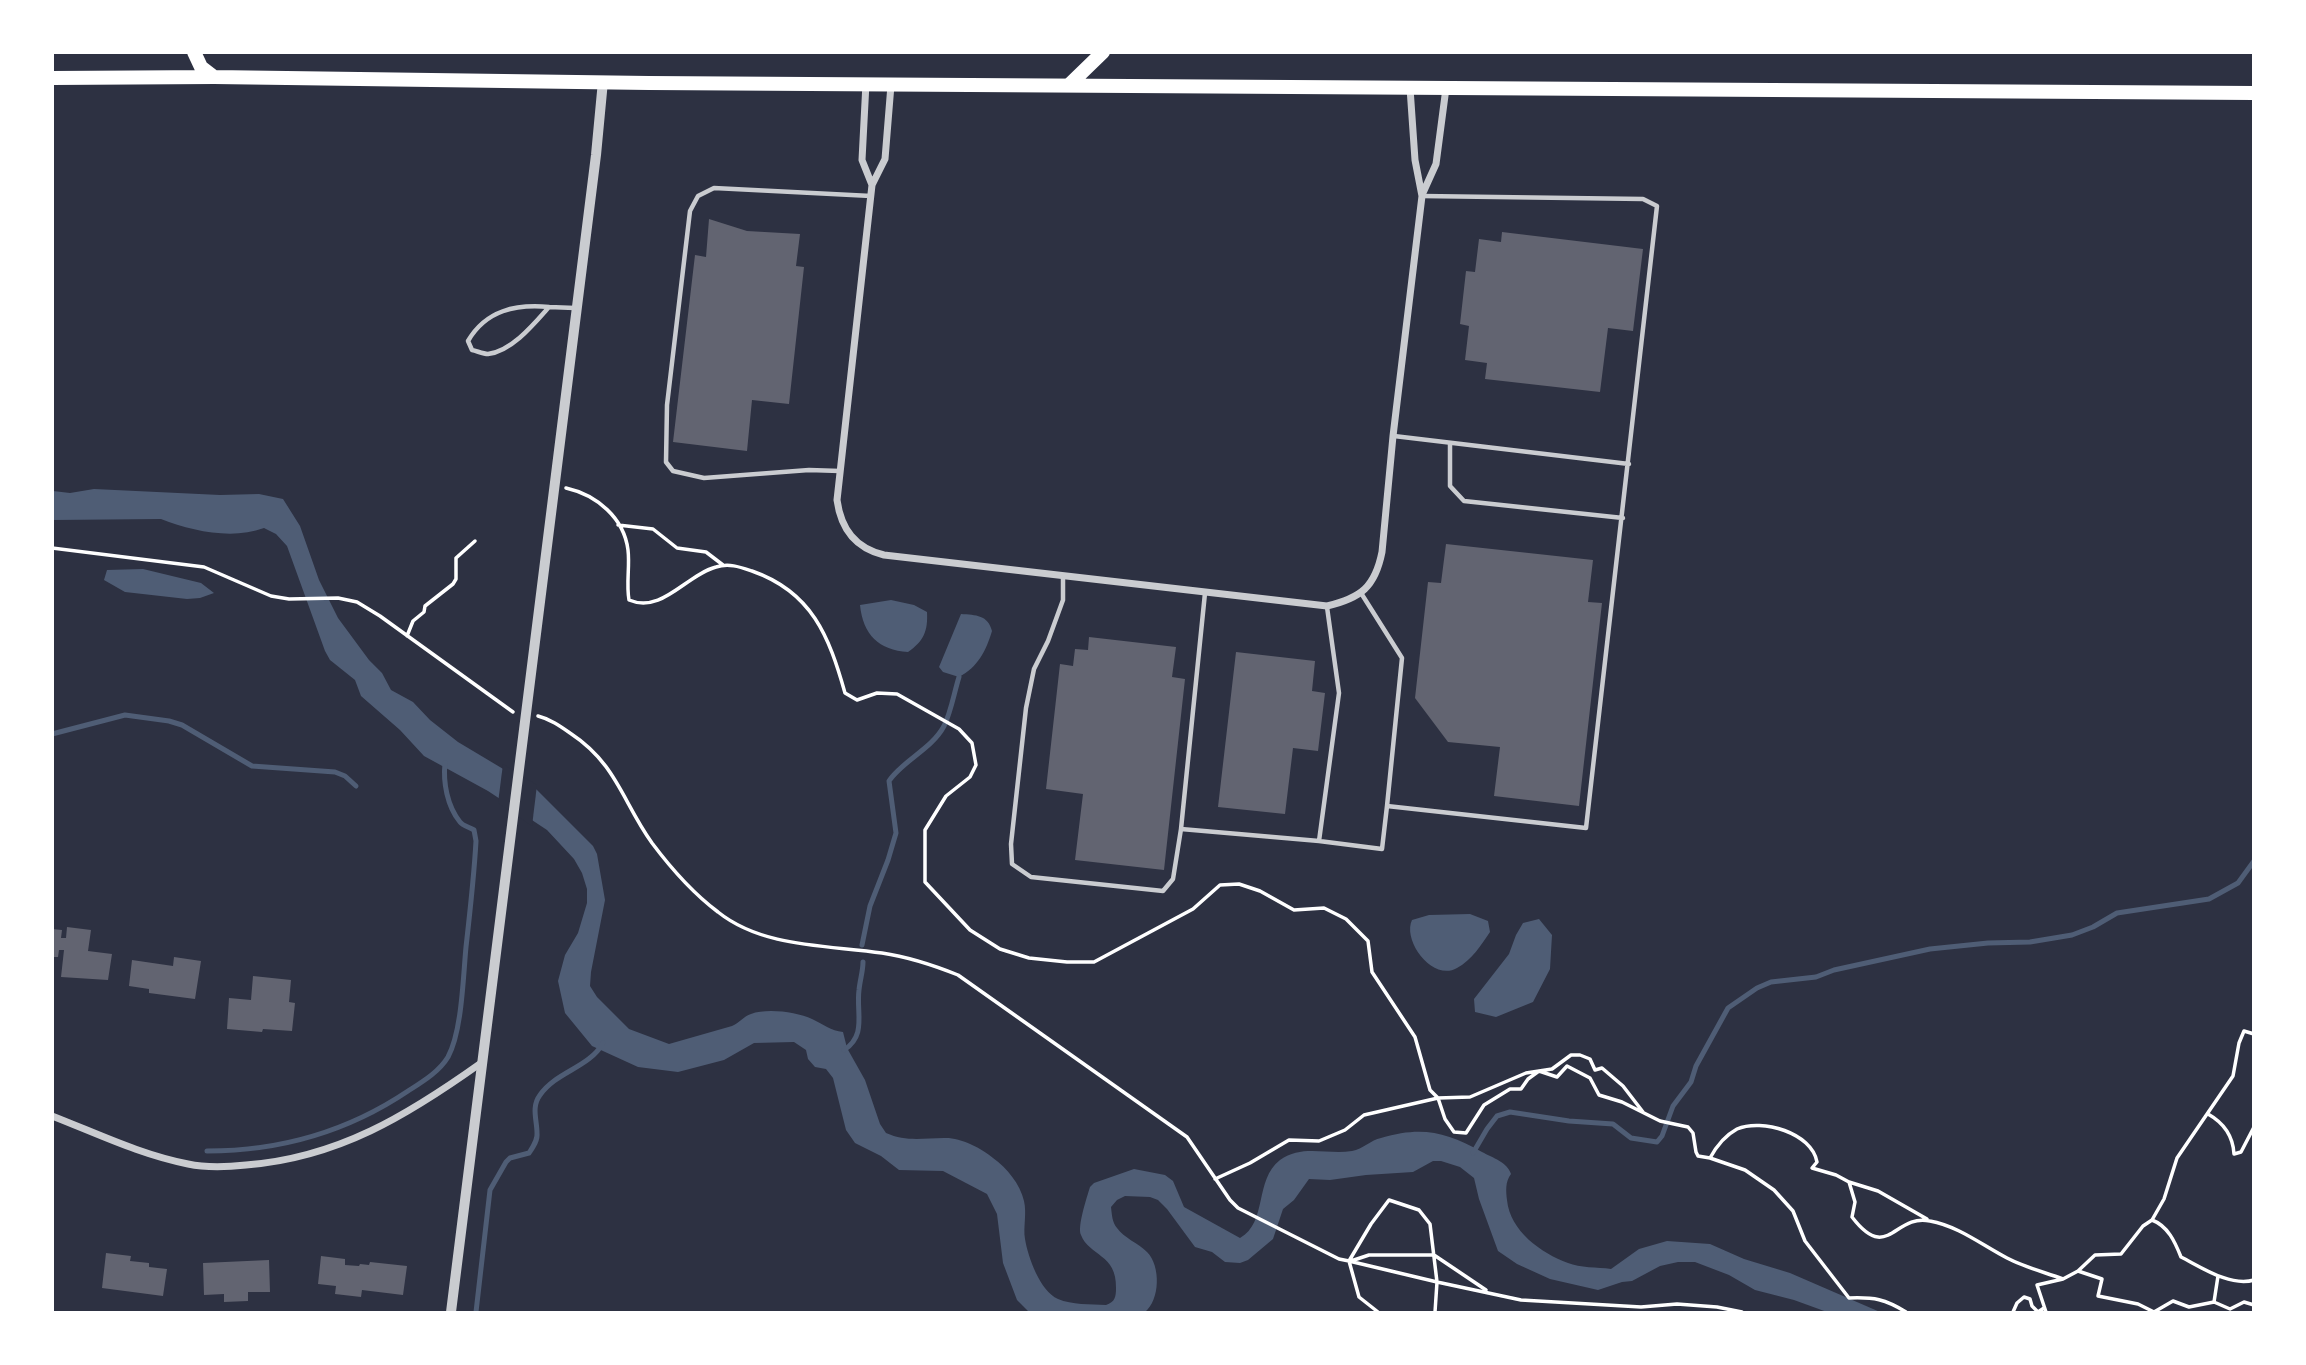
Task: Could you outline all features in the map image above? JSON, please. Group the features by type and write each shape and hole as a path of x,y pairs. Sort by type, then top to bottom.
{"main road":[{"path":"194,52 201,67 214,77"},
{"path":"1069,85 1103,52"},
{"path":"52,78 214,77 2253,93"}],"street":[{"path":"452,1312 481,1063 522,760 603,81"},
{"path":"866,83 862,160 872,185"},
{"path":"891,84 885,159 872,185 839,471 839,516 850,537 872,552 1063,577 1327,606 1348,601 1362,593 1378,569 1382,552 1392,436 1422,196 1436,164 1446,87"},
{"path":"1409,87 1415,160 1422,196"},
{"path":"52,1116 139,1150 190,1165 223,1167 276,1163 321,1153 373,1130 481,1063"}],"lane":[{"path":"839,471 809,470 704,478 673,471 666,462 667,405 690,211 698,196 714,188 871,196"},
{"path":"1387,806 1586,828 1657,206 1643,199 1422,196"},
{"path":"549,307 533,325 507,346 487,354 472,350 468,341 476,327 497,313 527,305 575,308"},
{"path":"1392,436 1629,464"},
{"path":"1450,443 1450,486 1464,501 1623,518"},
{"path":"1063,577 1063,600 1034,669 1026,708 1011,844 1012,864 1031,877 1163,891 1173,879 1181,829 1205,593"},
{"path":"1181,829 1382,849 1402,658 1362,593"},
{"path":"1319,841 1339,692 1327,606"}],"path":[{"path":"618,525 653,529 677,548 706,552 725,566"},
{"path":"407,636 413,621 426,609 425,606 453,584 456,579 456,558 475,541"},
{"path":"52,548 204,567 271,596 289,599 338,598 357,603 514,713"},
{"path":"540,716 590,746 610,769 652,842 690,886 719,914 751,932 804,944 883,953 923,961 958,975 1187,1137 1238,1208 1339,1259 1521,1300 1641,1307 1677,1304 1742,1312"},
{"path":"2013,1312 2024,1297 2030,1299 2038,1312 2045,1310 2037,1284 2063,1279 2078,1271 2095,1255 2121,1254 2143,1226 2152,1220 2164,1199 2177,1158 2233,1076 2244,1031 2253,1034"},
{"path":"1215,1179 1250,1163 1289,1140 1319,1141 1345,1130 1364,1115 1438,1098 1445,1119 1454,1132 1466,1133 1484,1105 1510,1089 1521,1089 1539,1071 1552,1069 1571,1055 1590,1059 1595,1070"},
{"path":"1539,1071 1557,1077 1567,1066 1590,1078 1599,1095 1622,1102 1660,1121 1688,1127 1693,1133 1698,1156 1745,1170 1774,1190 1793,1211 1805,1241 1849,1298 1875,1297 1906,1312"},
{"path":"1590,1078 1595,1070 1602,1068 1614,1077 1643,1113"},
{"path":"2208,1114 2221,1122 2233,1142 2234,1154 2241,1152 2253,1127"},
{"path":"1710,1158 1729,1135 1737,1130 1755,1126 1801,1136 1815,1152 1817,1162 1812,1168 1878,1191 1929,1220 1968,1235 2009,1260 2063,1279"},
{"path":"1849,1182 1855,1202 1852,1216 1863,1231 1876,1238 1894,1234 1910,1221 1929,1220"},
{"path":"1378,1312 1359,1297 1349,1261 1389,1200 1419,1210 1430,1224 1437,1282 1435,1312"},
{"path":"2152,1220 2159,1223 2173,1238 2181,1257 2218,1276 2247,1282 2253,1280"},
{"path":"1349,1261 1369,1255 1434,1255 1490,1293"},
{"path":"2078,1271 2102,1279 2098,1296 2138,1304 2154,1312 2173,1301 2190,1310 2214,1302 2229,1311 2244,1302 2253,1305"},
{"path":"2214,1302 2218,1276"}],"water":[{"path":"94,489 220,495 259,494 283,499 300,526 319,580 338,618 382,673 391,690 413,702 430,720 458,742 535,788 593,846 597,854 605,900 591,972 590,986 597,997 629,1029 669,1044 732,1026 748,1015 765,1011 798,1014 843,1032 847,1048 865,1080 880,1124 886,1133 908,1139 950,1138 963,1141 988,1154 1012,1177 1024,1201 1025,1239 1032,1264 1040,1281 1058,1299 1106,1305 1115,1297 1112,1268 1085,1242 1080,1231 1090,1187 1094,1183 1134,1169 1165,1175 1173,1181 1184,1207 1240,1238 1249,1231 1254,1222 1272,1168 1288,1155 1306,1151 1352,1151 1381,1138 1421,1132 1457,1140 1503,1163 1511,1174 1506,1190 1509,1211 1514,1222 1538,1247 1568,1263 1611,1269 1639,1249 1667,1241 1710,1244 1744,1259 1790,1273 1880,1312 1827,1312 1755,1290 1729,1275 1695,1262 1660,1266 1632,1281 1598,1290 1550,1279 1517,1264 1498,1251 1474,1178 1460,1167 1433,1161 1413,1172 1330,1180 1309,1179 1294,1200 1283,1209 1273,1239 1248,1260 1240,1263 1225,1262 1212,1252 1195,1247 1158,1200 1125,1196 1111,1207 1112,1218 1120,1232 1152,1258 1157,1283 1150,1307 1145,1312 1029,1312 1017,1300 1003,1263 997,1214 987,1194 943,1171 899,1170 881,1156 855,1143 846,1130 833,1078 826,1069 815,1067 808,1059 806,1050 794,1042 754,1043 724,1060 678,1072 638,1067 592,1046 565,1013 558,981 565,955 578,933 587,903 587,889 574,859 547,830 488,791 424,756 400,730 361,696 355,680 330,660 325,651 287,546 276,534 264,528 226,534 186,527 161,519 53,520 53,491 70,493"},
{"path":"143,569 201,583 214,593 187,599 125,592 104,580 107,570"},
{"path":"891,600 914,605 927,612 924,635 908,652 889,648 874,639 862,616 860,605"},
{"path":"961,614 984,619 992,631 980,658 959,677 943,672 939,667"},
{"path":"1470,914 1488,921 1490,932 1476,952 1457,968 1448,971 1430,965 1411,938 1412,920 1429,915"},
{"path":"1539,919 1552,935 1550,969 1533,1002 1496,1017 1475,1012 1474,999 1509,954 1523,923"}],"pier":[{"path":"503,764 537,785 532,826 498,803"}],"building":[{"path":"709,219 747,231 800,234 796,266 804,267 789,404 752,400 747,451 673,442 695,255 706,257"},
{"path":"1502,232 1643,249 1633,331 1608,328 1600,392 1485,379 1487,363 1465,360 1469,326 1460,324 1466,271 1475,272 1479,239 1501,242"},
{"path":"1446,544 1593,560 1588,602 1602,603 1579,806 1494,796 1500,747 1448,742 1415,698 1428,582 1441,583"},
{"path":"1089,637 1176,647 1172,677 1185,679 1164,870 1075,860 1083,794 1046,789 1060,664 1073,666 1075,649 1088,650"},
{"path":"1236,652 1315,661 1312,691 1325,693 1318,751 1293,748 1285,814 1218,807"},
{"path":"67,927 91,930 88,951 112,954 108,980 61,977 64,950 59,950 58,957 52,957 52,929 62,930 61,938 66,938"},
{"path":"174,957 201,961 195,999 149,993 149,989 129,986 132,960 173,966"},
{"path":"253,976 291,980 289,1002 295,1003 292,1031 227,1029 229,998 251,1000"},
{"path":"106,1253 131,1256 130,1261 167,1269 163,1296 102,1288"},
{"path":"321,1256 345,1259 345,1265 369,1265 370,1262 407,1266 403,1295 362,1290 361,1297 335,1294 336,1286 318,1284"},
{"path":"269,1260 270,1292 248,1292 248,1301 224,1302 224,1294 204,1295 203,1263"}],"waterway":[{"path":"862,945 870,906 896,833 889,781 939,734 949,715 959,677"},
{"path":"52,734 125,715 169,721 182,725 252,766 335,772 345,776 356,786"},
{"path":"207,1151 287,1143 337,1128 361,1118 408,1091 435,1072 448,1057 453,1046 461,1004 476,841 474,830 461,823 452,809 445,786 445,763"},
{"path":"1473,1153 1497,1116 1510,1112 1569,1121 1613,1124 1631,1138 1657,1142 1662,1136 1673,1106 1691,1082 1696,1066 1728,1008 1757,988 1771,982 1816,977 1834,970 1930,949 2030,942 2072,935 2117,913 2209,899 2238,883 2254,861"},
{"path":"844,1050 856,1038 858,1030 858,999 863,962"},
{"path":"476,1312 490,1190 506,1162 510,1158 529,1153 535,1143 535,1109 540,1095 555,1080 590,1058 603,1043"}]}
